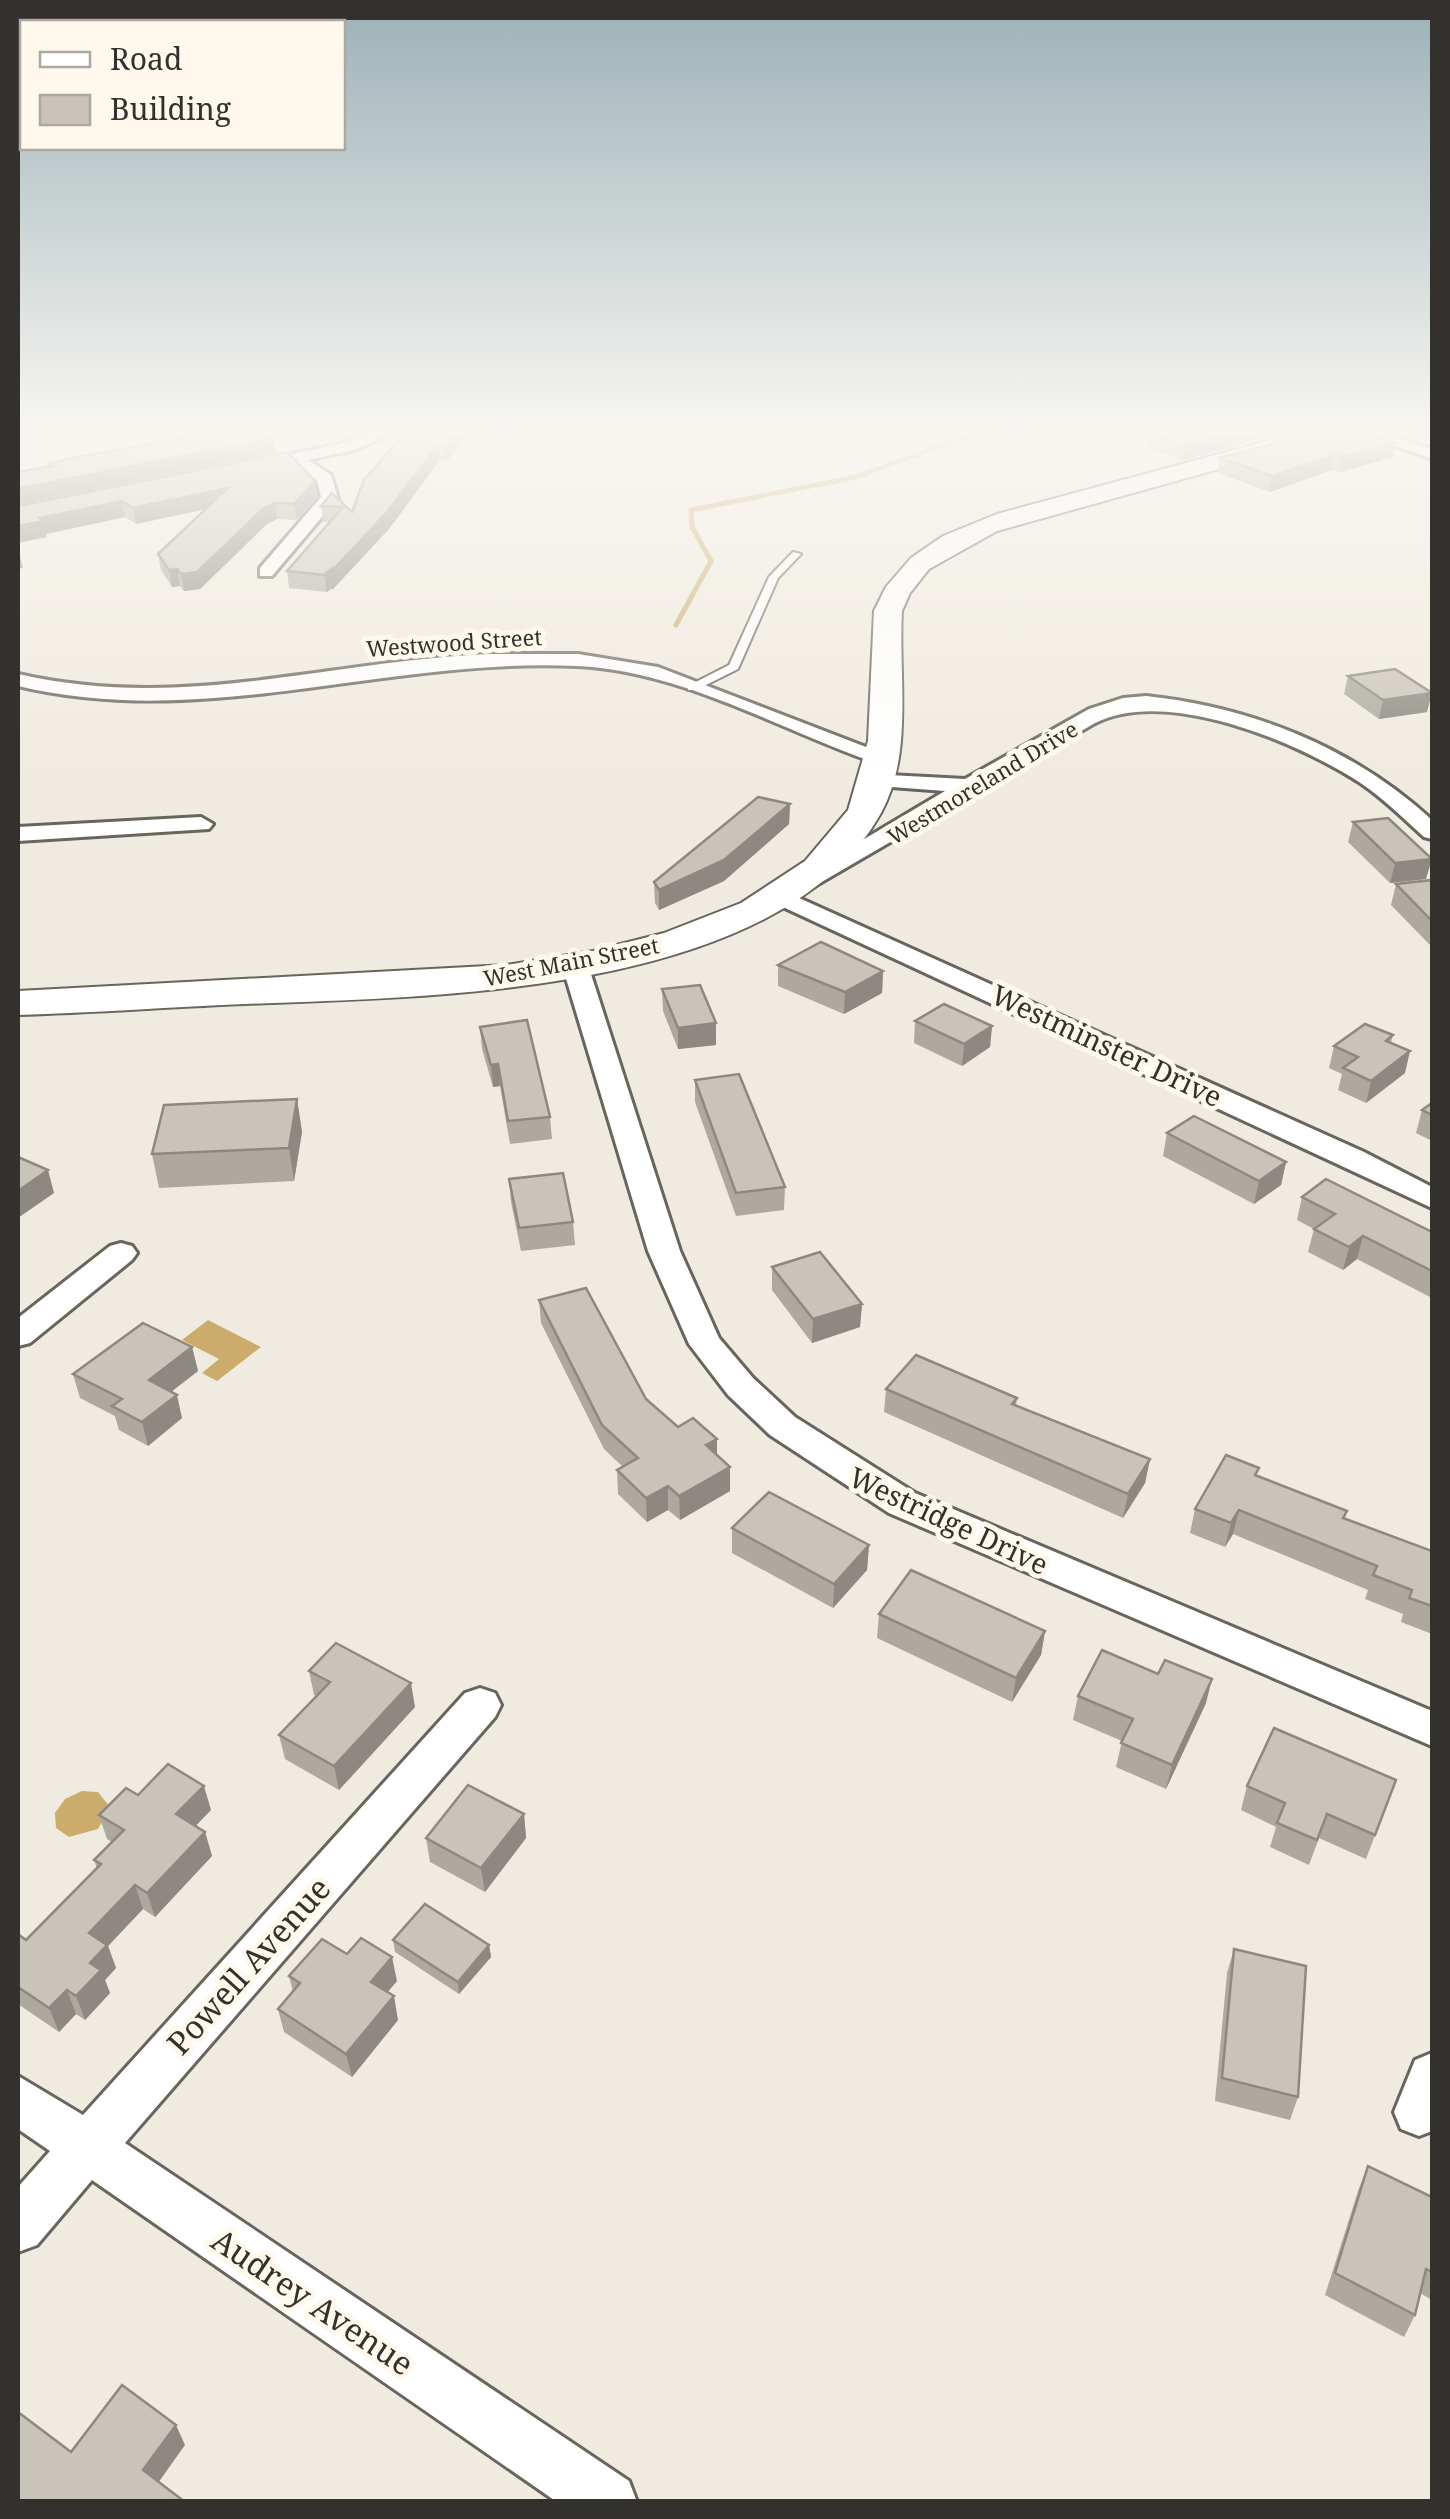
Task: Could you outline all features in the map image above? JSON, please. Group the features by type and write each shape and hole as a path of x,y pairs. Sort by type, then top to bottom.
{"main road":[{"name":"West Main Street","path":"18,1003 420,986 575,965 686,937 791,889 851,833 880,768 888,612 905,578 942,549"}],"street":[{"path":"266,572 286,549"},
{"name":"Westwood Street","path":"18,680 102,695 186,697 275,689 404,667 580,660 633,667 692,688 880,768 968,786"},
{"name":"Westmoreland Drive","path":"791,889 1114,707 1156,702 1267,732 1338,760 1387,791 1432,832"},
{"path":"18,834 201,824"},
{"name":"Westminster Drive","path":"791,889 1432,1199"},
{"name":"Westridge Drive","path":"575,965 669,1267 702,1336 755,1403 842,1470 902,1503 1432,1729"},
{"path":"18,1334 121,1253"},
{"name":"Powell Avenue","path":"18,2226 480,1705"},
{"name":"Audrey Avenue","path":"18,2100 608,2502"}],"lane":[{"path":"692,688 734,667 774,577 796,554"}],"shaded area":[{"path":"208,1320 261,1347 217,1381 202,1373 219,1359 182,1340"},
{"path":"82,1791 98,1792 110,1807 98,1829 69,1837 56,1828 55,1813 65,1799"}],"building":[{"path":"164,549 222,549 197,572 181,574 177,569 169,570 158,554"},
{"path":"307,549 353,549 330,573 331,569 324,575 287,571"},
{"path":"1395,669 1432,693 1383,700 1348,676"},
{"path":"758,797 790,804 724,860 659,890 654,882"},
{"path":"1388,818 1432,859 1395,863 1353,822"},
{"path":"1432,880 1432,921 1396,884"},
{"path":"821,942 883,971 845,992 778,965"},
{"path":"700,985 716,1023 678,1028 662,989"},
{"path":"944,1004 992,1026 964,1044 915,1021"},
{"path":"527,1020 550,1117 508,1121 498,1064 491,1065 480,1027"},
{"path":"1365,1024 1393,1035 1386,1041 1410,1051 1371,1081 1343,1068 1358,1057 1334,1046"},
{"path":"739,1074 785,1187 736,1193 695,1080"},
{"path":"297,1099 289,1148 152,1154 164,1105"},
{"path":"1194,1116 1286,1162 1259,1181 1167,1133"},
{"path":"18,1157 48,1170 18,1191"},
{"path":"563,1173 573,1222 519,1228 509,1179"},
{"path":"1326,1179 1432,1232 1432,1271 1363,1236 1349,1247 1314,1229 1335,1214 1302,1197"},
{"path":"820,1252 862,1304 813,1319 772,1267"},
{"path":"586,1288 646,1399 678,1427 693,1418 717,1439 706,1445 730,1467 679,1496 668,1486 646,1498 617,1470 638,1458 602,1425 539,1300"},
{"path":"143,1323 192,1347 149,1380 177,1395 142,1422 112,1406 122,1399 73,1374"},
{"path":"916,1355 1017,1398 1012,1404 1150,1459 1128,1494 886,1389"},
{"path":"1226,1455 1259,1468 1255,1475 1347,1511 1343,1518 1432,1551 1432,1606 1409,1598 1412,1590 1373,1575 1377,1566 1239,1510 1231,1523 1195,1509"},
{"path":"769,1492 869,1545 834,1584 732,1528"},
{"path":"911,1570 1045,1631 1016,1678 879,1614"},
{"path":"336,1643 411,1683 334,1766 279,1735 330,1682 309,1671"},
{"path":"1102,1650 1158,1674 1165,1660 1212,1679 1172,1765 1121,1743 1133,1719 1078,1696"},
{"path":"1274,1728 1396,1780 1375,1835 1327,1814 1317,1840 1277,1823 1285,1803 1247,1786"},
{"path":"168,1764 204,1786 176,1814 205,1832 147,1893 135,1885 89,1933 107,1945 90,1963 101,1970 76,1996 67,1990 49,2008 18,1987 18,1934 26,1940 101,1864 94,1860 124,1830 99,1815 126,1788 138,1795"},
{"path":"468,1785 524,1814 481,1868 426,1838"},
{"path":"425,1904 489,1945 458,1982 393,1940"},
{"path":"361,1938 392,1957 371,1982 394,1996 346,2054 278,2009 300,1983 289,1976 322,1939 347,1954"},
{"path":"1234,1949 1306,1966 1298,2097 1222,2078"},
{"path":"1368,2166 1432,2197 1432,2272 1426,2269 1415,2315 1335,2273"},
{"path":"122,2385 176,2425 143,2470 185,2502 18,2502 18,2412 71,2452"}],"waterway":[{"path":"676,625 711,561 704,549"}]}
